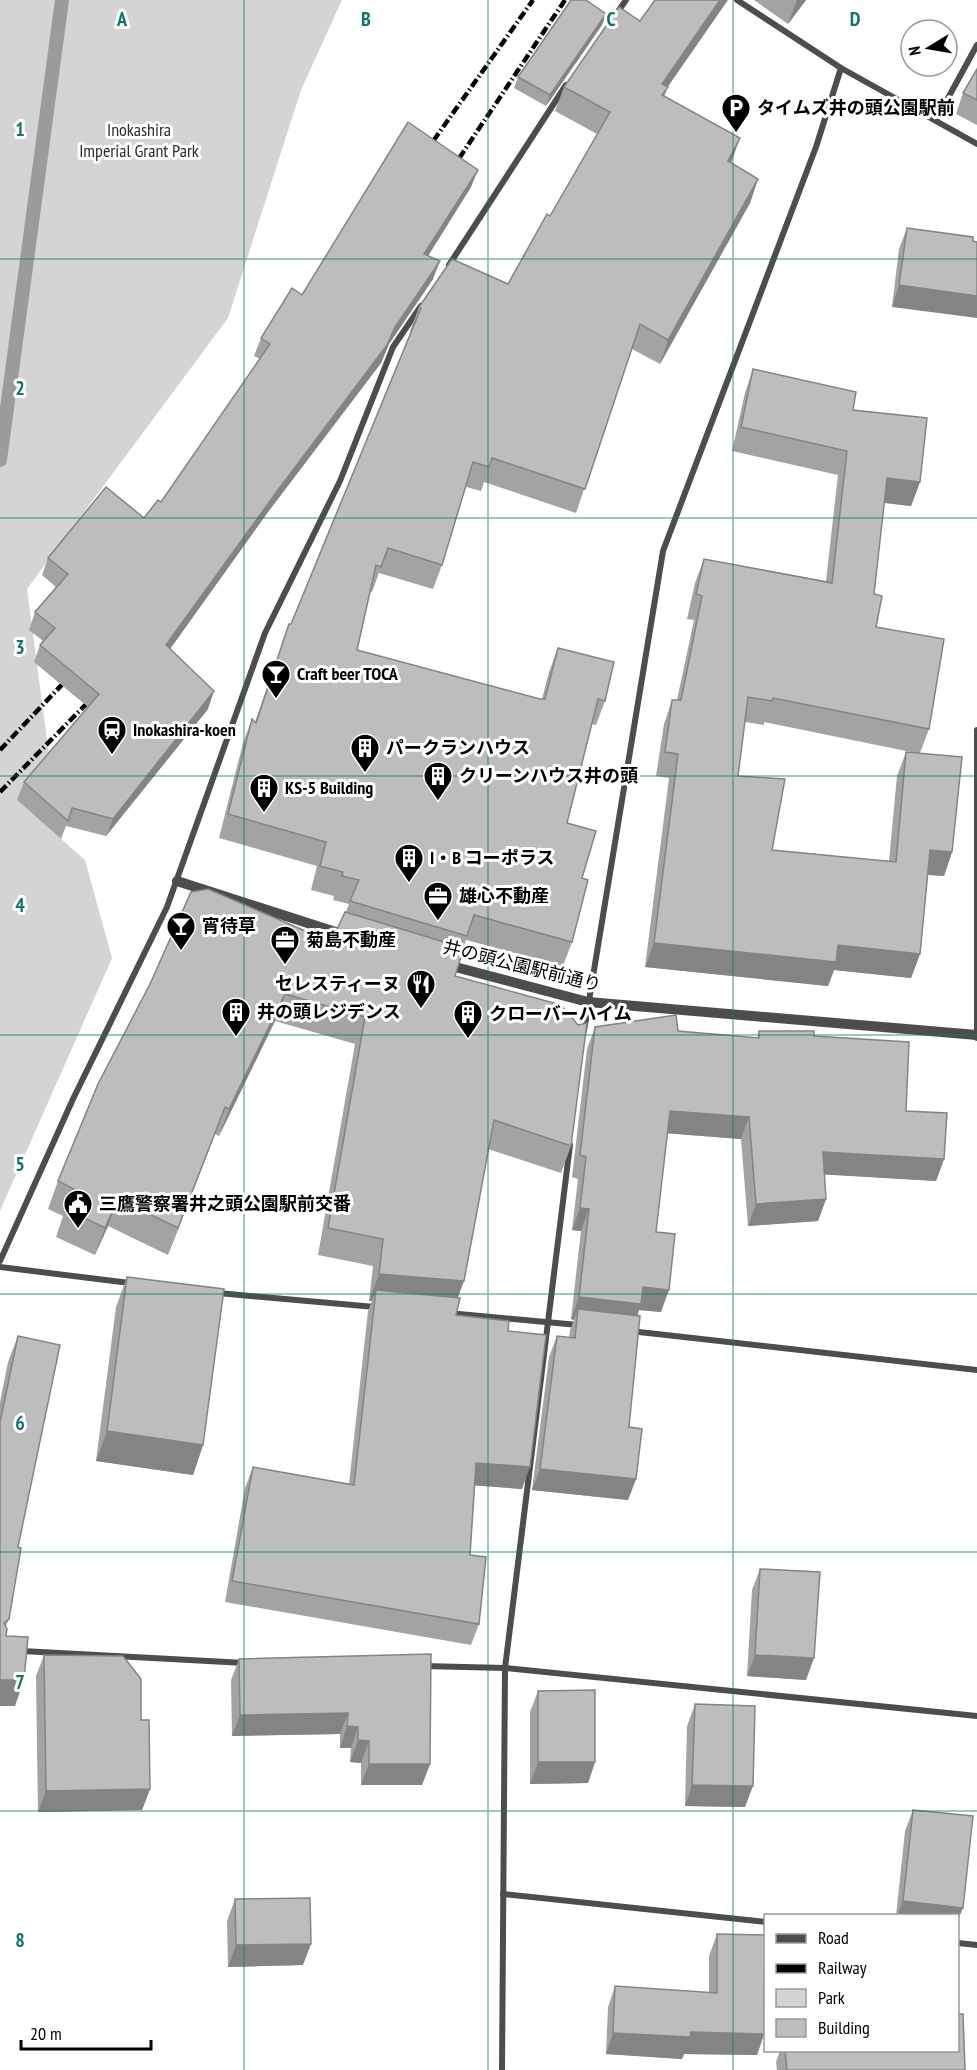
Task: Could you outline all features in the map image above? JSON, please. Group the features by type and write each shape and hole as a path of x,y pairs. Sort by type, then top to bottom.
{"street":[{"path":"613,18 626,0"},
{"path":"737,0 841,68 977,144"},
{"path":"936,120 977,45"},
{"path":"583,1038 663,551 816,147 841,68"},
{"path":"445,271 568,82"},
{"path":"0,1261 177,881 265,633 340,481 393,347 426,300"},
{"path":"977,729 977,1036"},
{"path":"177,881 355,938"},
{"name":"井の頭公園駅前通り","path":"434,961 588,1002 977,1036"},
{"path":"502,2070 505,1668 572,1133"},
{"path":"0,1267 143,1285"},
{"path":"211,1292 385,1308"},
{"path":"443,1313 584,1326"},
{"path":"620,1330 977,1370"},
{"path":"13,1650 248,1663"},
{"path":"411,1666 505,1668 977,1716"},
{"path":"503,1894 764,1922"},
{"path":"959,1943 977,1945"}],"green space":[{"name":"Inokashira Imperial Grant Park","path":"0,0 342,0 301,90 228,318 27,589 50,762 17,800 85,860 112,958 0,1211"}],"building":[{"path":"571,0 586,0 606,14 550,95 518,77"},
{"path":"655,0 720,0 662,84 668,87 662,95 740,138 728,161 758,179 668,340 640,324 585,489 492,458 489,467 473,462 442,565 388,548 381,567 376,565 357,650 540,699 545,699 558,648 614,662 605,701 598,699 567,823 596,831 582,878 588,880 572,942 474,915 467,936 350,901 359,880 342,876 343,872 320,866 326,842 228,814 252,719 256,723 289,624 291,624 421,308 419,307 452,259 508,284 547,214 550,216 610,112 564,87 619,7 640,21"},
{"path":"977,69 977,100 963,93"},
{"path":"408,122 478,170 424,254 440,261 395,327 387,345 275,494 166,645 214,691 113,819 72,808 68,821 24,782 99,694 40,645 55,628 35,612 68,574 48,558 106,487 144,518 158,500 161,502 270,344 261,338 292,288 302,295"},
{"path":"907,228 973,237 973,241 977,242 977,296 899,285"},
{"path":"753,369 856,392 853,410 927,418 920,482 887,478 874,594 882,596 876,627 944,639 929,729 773,698 772,701 748,697 738,776 785,779 772,850 896,862 906,752 962,757 952,852 930,850 920,954 838,945 836,962 654,943 678,754 665,752 672,700 681,700 702,596 696,594 704,559 832,583 847,451 741,427"},
{"path":"208,889 331,942 345,912 464,948 455,976 561,1005 578,1025 587,1023 571,1146 494,1120 464,1281 379,1274 383,1239 328,1228 365,1017 285,994 229,1109 225,1107 178,1228 118,1199 105,1228 66,1209 74,1189 58,1181 98,1084 150,984 191,892"},
{"path":"676,1015 678,1031 759,1038 759,1031 814,1031 814,1036 909,1042 906,1111 947,1113 944,1159 823,1152 826,1199 756,1204 749,1117 670,1111 656,1232 675,1234 669,1290 643,1287 641,1304 579,1297 589,1209 580,1208 586,1157 580,1155 595,1027"},
{"path":"127,1277 224,1289 203,1445 107,1431"},
{"path":"376,1290 460,1298 456,1315 509,1321 508,1331 546,1335 530,1467 476,1463 470,1555 486,1557 479,1624 232,1581 253,1467 354,1485"},
{"path":"578,1309 640,1316 629,1427 642,1429 636,1479 540,1469 557,1336 575,1338"},
{"path":"18,1336 60,1345 18,1547 21,1548 9,1619 4,1623 7,1629 6,1636 28,1637 24,1680 0,1680 0,1422"},
{"path":"760,1569 820,1572 814,1658 755,1655"},
{"path":"431,1654 430,1764 369,1764 369,1741 358,1740 358,1727 347,1726 348,1713 240,1715 239,1659"},
{"path":"44,1655 123,1656 141,1679 141,1720 149,1720 150,1789 46,1791"},
{"path":"595,1690 595,1762 538,1762 538,1691"},
{"path":"695,1704 755,1706 753,1786 692,1785"},
{"path":"913,1810 973,1816 963,1908 903,1901"},
{"path":"310,1898 311,1944 236,1945 235,1899"},
{"path":"717,1934 764,1935 764,2034 691,2032 690,2037 613,2033 615,1986 717,1993"},
{"path":"959,2014 963,2014 965,2070 787,2070 785,2052 959,2052"}],"waterway":[{"path":"0,460 62,0"}],"railway":[{"path":"424,154 533,0"},
{"path":"450,172 565,0"},
{"path":"0,750 73,673"},
{"path":"0,792 97,693"}],"place":[{"name":"タイムズ井の頭公園駅前","path":"736,134"},
{"name":"Craft beer TOCA","path":"276,700"},
{"name":"Inokashira-koen","path":"112,756"},
{"name":"パークランハウス","path":"365,774"},
{"name":"クリーンハウス井の頭","path":"438,802"},
{"name":"KS-5 Building","path":"264,814"},
{"name":"I・B コーポラス","path":"409,884"},
{"name":"雄心不動産","path":"438,922"},
{"name":"宵待草","path":"181,952"},
{"name":"菊島不動産","path":"285,966"},
{"name":"セレスティーヌ","path":"421,1010"},
{"name":"井の頭レジデンス","path":"236,1038"},
{"name":"クローバーハイム","path":"468,1040"},
{"name":"三鷹警察署井之頭公園駅前交番","path":"78,1230"}]}
